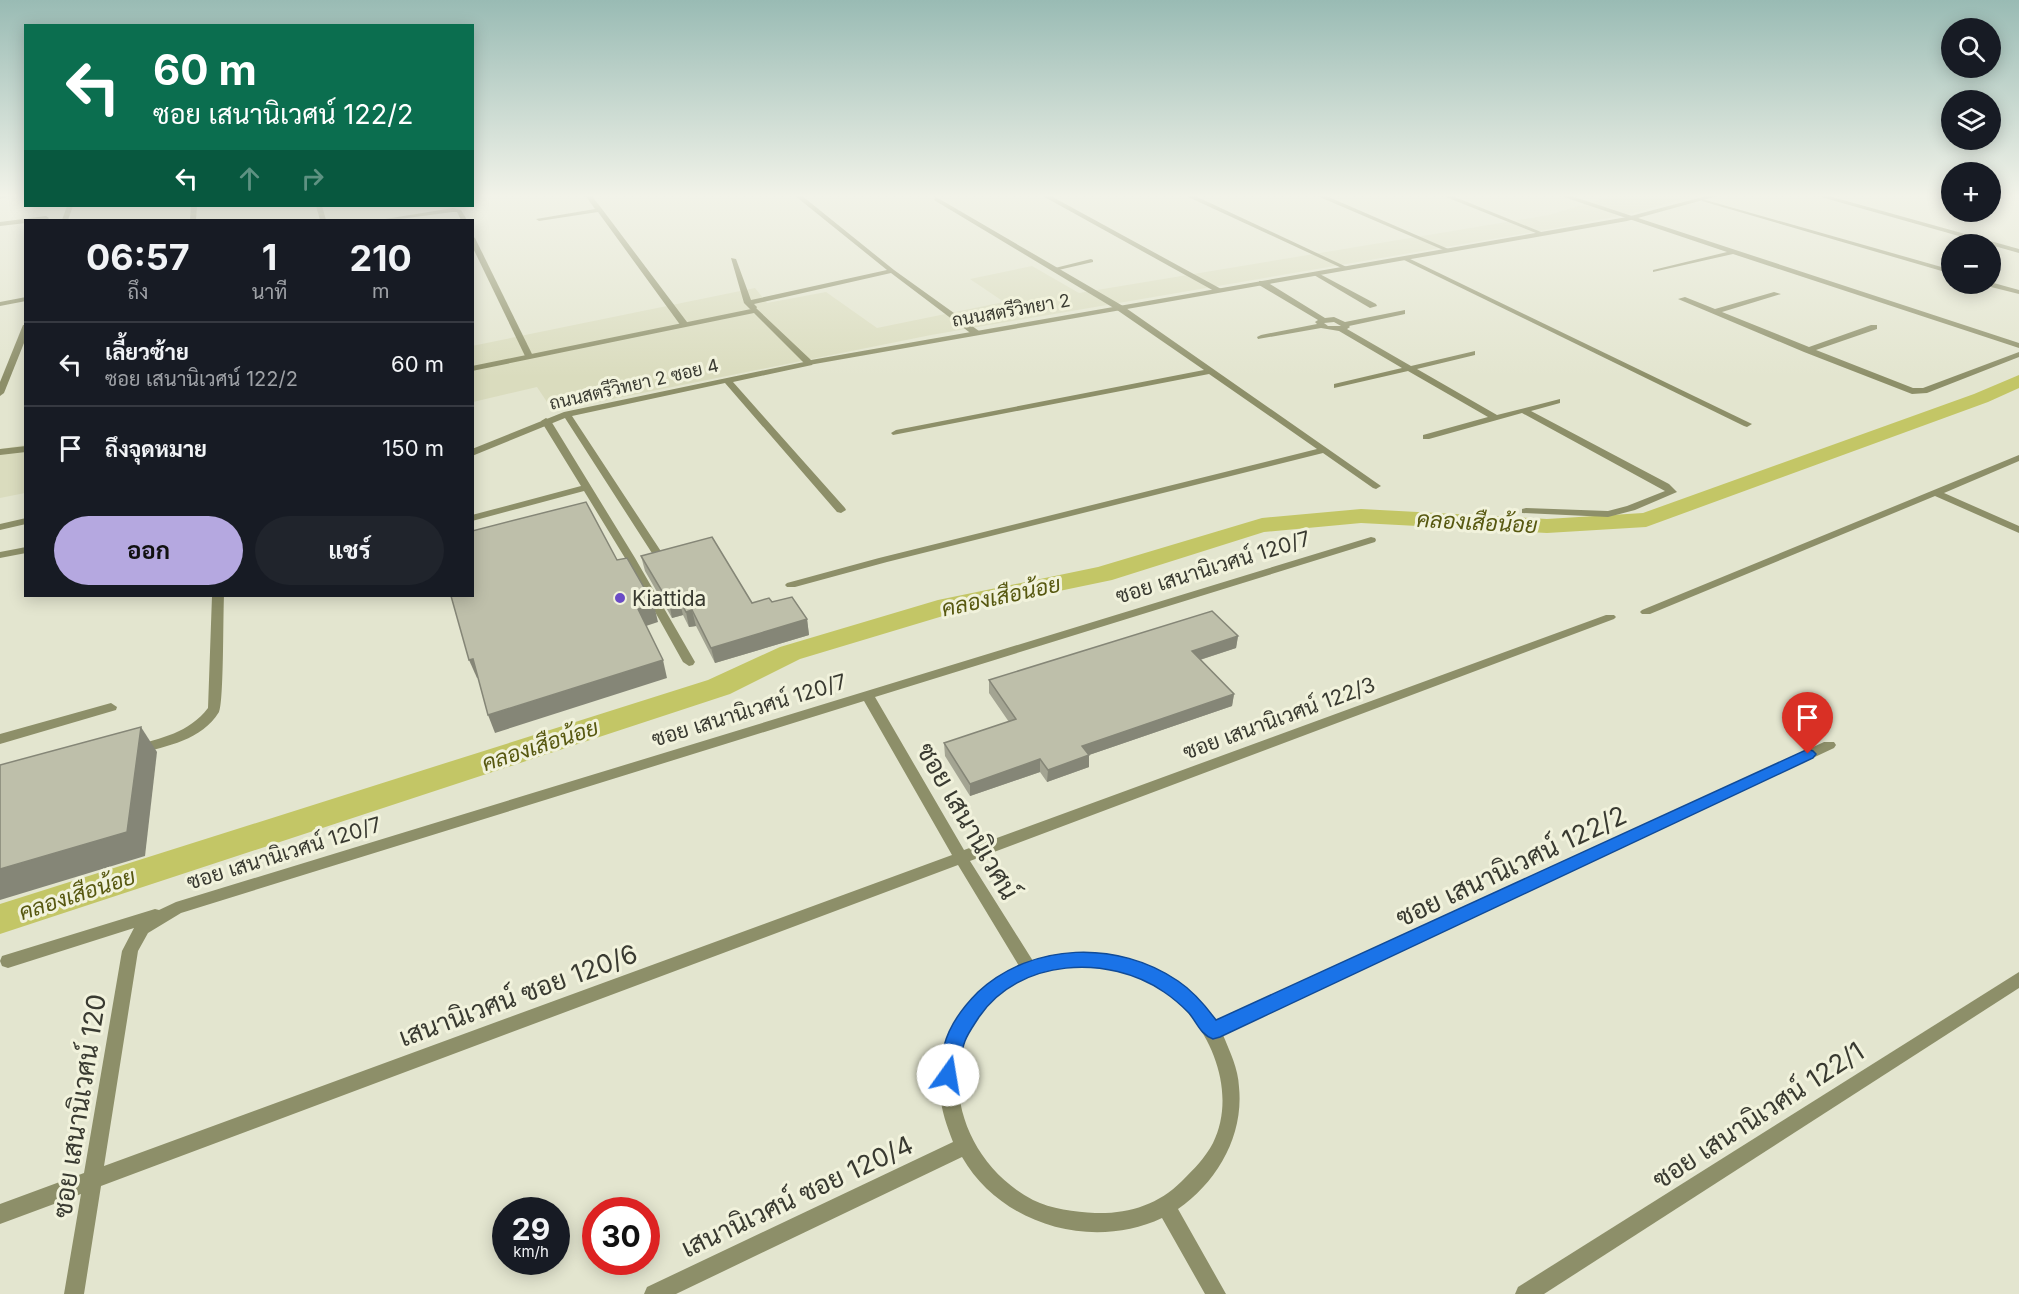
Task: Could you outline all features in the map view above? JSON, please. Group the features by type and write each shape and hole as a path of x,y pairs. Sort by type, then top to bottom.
{"street":[{"path":"480,255 529,356"},
{"path":"633,255 684,324"},
{"path":"872,255 976,333"},
{"path":"1031,255 1120,308 1376,486"},
{"path":"1156,255 1220,290"},
{"path":"1318,255 1348,269"},
{"name":"ถนนสตรีวิทยา 2","path":"809,363 1421,255"},
{"path":"1655,271 1717,255"},
{"path":"1741,255 2019,346"},
{"path":"1895,255 1941,269"},
{"path":"1404,258 1747,424"},
{"path":"733,259 748,303 809,363"},
{"path":"1054,269 1091,261"},
{"path":"748,303 892,271"},
{"path":"1316,274 1373,306"},
{"path":"1262,283 1322,323"},
{"path":"2001,287 2019,292"},
{"path":"1714,312 1777,294"},
{"path":"0,304 24,299"},
{"path":"1682,299 1912,391 1924,391 2019,354"},
{"path":"474,369 756,310"},
{"path":"1343,326 1402,312"},
{"path":"1262,337 1339,321 1407,369 1494,417"},
{"path":"1807,350 1874,327"},
{"path":"0,393 24,332"},
{"path":"1336,386 1472,353"},
{"name":"ถนนสตรีวิทยา 2 ซอย 4","path":"474,452 567,414 809,363"},
{"path":"896,433 1212,371"},
{"path":"726,379 841,510"},
{"path":"1426,437 1557,401"},
{"path":"1522,410 1666,486 1672,492 1631,508 1608,514 1526,511"},
{"path":"567,414 663,562"},
{"path":"546,421 630,558 689,662"},
{"path":"0,452 24,449"},
{"path":"791,585 894,557 1324,450"},
{"path":"1646,612 2019,458"},
{"path":"474,517 586,488"},
{"path":"1936,493 2019,530"},
{"path":"0,527 24,521"},
{"name":"ซอย เสนานิเวศน์ 120/7","path":"142,928 176,908 1371,540"},
{"path":"0,555 24,550"},
{"path":"123,754 184,735 205,723 214,709 218,597"},
{"name":"ซอย เสนานิเวศน์ 122/3","path":"961,858 1610,617"},
{"name":"ซอย เสนานิเวศน์","path":"868,696 961,858 1029,969"},
{"path":"0,738 111,708"},
{"name":"ซอย เสนานิเวศน์ 122/2","path":"1213,1031 1829,744"},
{"name":"เสนานิเวศน์ ซอย 120/6","path":"0,1215 961,858"},
{"path":"8,961 176,908"},
{"name":"ซอย เสนานิเวศน์ 120","path":"74,1294 130,951 142,928"},
{"path":"1087,959 1116,963 1145,972 1172,987 1195,1006 1213,1031 1228,1067 1232,1106 1222,1145 1201,1180 1166,1207 1122,1222 1075,1222 1030,1209 991,1182 963,1147 950,1111 948,1075 956,1040 973,1010 998,986 1029,969 1057,962 1087,959"},
{"name":"ซอย เสนานิเวศน์ 122/1","path":"1525,1294 2019,979"},
{"name":"เสนานิเวศน์ ซอย 120/4","path":"654,1294 963,1147"},
{"path":"1166,1207 1216,1294"}],"shaded area":[{"path":"1306,255 1397,255 931,335 553,411 537,387 474,402 474,346 755,288 767,303 826,292 877,328 1004,302 970,279 1032,266 1079,293"},
{"path":"24,445 24,493 0,498 0,449"}],"building":[{"path":"586,502 617,560 627,558 654,605 638,609 663,660 488,715 473,659 469,660 451,597 474,597 474,530"},
{"path":"712,537 752,603 769,598 772,602 792,597 807,619 711,648 692,610 686,612 679,599 669,603 641,556"},
{"path":"1212,611 1238,636 1192,651 1234,694 1082,746 1089,755 1048,770 1040,759 970,784 944,743 1016,719 989,680"},
{"path":"141,727 127,832 0,869 0,765"}],"waterway":[{"name":"คลองเสือน้อย","path":"0,919 719,687 790,653 948,606 1103,574 1262,525 1361,516 1547,526 1646,520 1981,398 2019,381"}],"place":[{"name":"Kiattida","path":"620,598"}],"route":[{"path":"948,1075 956,1040 973,1010 998,986 1029,969 1057,962 1087,959 1116,963 1145,972 1172,987 1195,1006 1213,1031 1808,754"}]}
